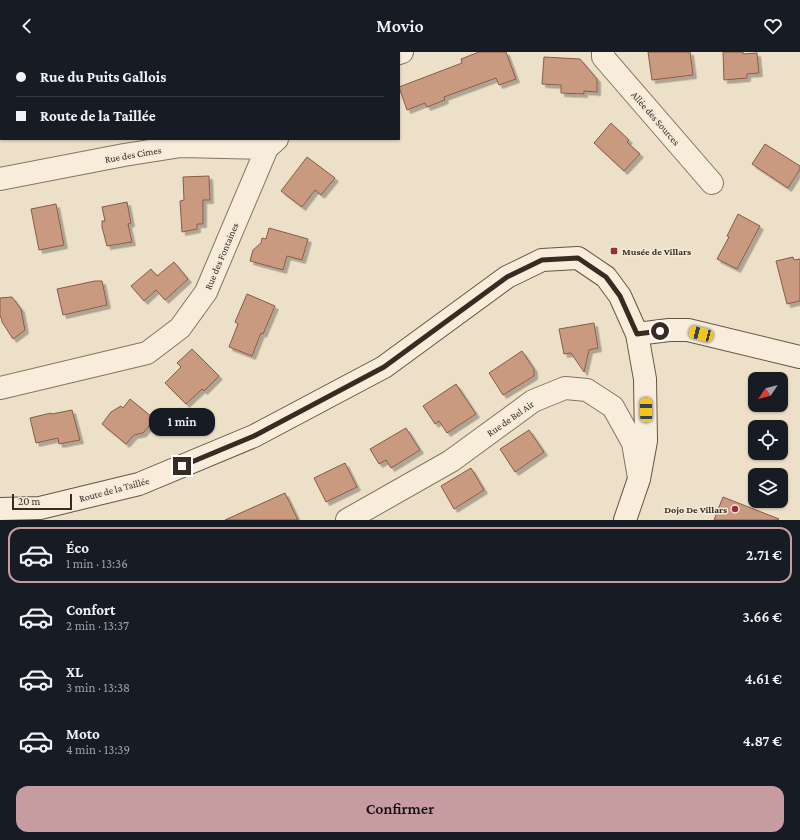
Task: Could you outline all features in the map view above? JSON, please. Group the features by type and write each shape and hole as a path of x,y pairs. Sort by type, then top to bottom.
{"street":[{"name":"Allée des Sources","path":"602,52 603,58 712,182"},
{"name":"Rue des Cimes","path":"0,179 124,155 181,146 272,144"},
{"name":"Rue des Fontaines","path":"0,388 148,353 180,328 206,292 272,144"},
{"name":"Route de la Taillée","path":"0,509 40,508 140,484 254,436 384,367 507,277 542,260 578,258 606,277 620,296 637,334 645,379 646,441 639,479 626,520"},
{"path":"637,334 669,330 688,330 800,357"},
{"name":"Rue de Bel Air","path":"347,520 452,461 533,401 565,388 587,390 613,407 633,443 639,479"}],"building":[{"path":"479,52 506,52 516,79 499,85 496,78 444,97 445,100 427,107 425,103 407,110 400,87 462,63 461,59"},
{"path":"648,52 690,52 693,75 652,80"},
{"path":"723,52 743,52 743,54 757,53 759,73 747,74 747,78 724,80"},
{"path":"544,57 580,59 597,79 597,92 584,91 584,94 561,93 561,85 542,84"},
{"path":"611,123 629,140 627,142 640,154 624,171 594,143"},
{"path":"765,144 800,166 800,169 788,188 752,164"},
{"path":"307,157 335,178 321,195 315,190 302,207 281,191"},
{"path":"209,176 210,200 203,200 203,224 197,224 197,229 182,232 180,201 184,200 183,177"},
{"path":"127,202 131,223 128,224 132,242 107,246 102,227 102,221 105,221 102,207"},
{"path":"56,204 64,245 39,250 31,209"},
{"path":"738,214 760,226 737,269 717,259 729,237 727,236"},
{"path":"269,228 308,239 302,260 287,256 283,270 250,261 253,250 261,243 262,238 266,239"},
{"path":"793,257 794,260 800,259 800,301 787,304 776,261"},
{"path":"174,262 188,279 165,300 156,290 144,301 131,286 151,269 157,276"},
{"path":"95,281 102,281 107,305 63,315 57,289"},
{"path":"247,294 275,306 263,334 261,333 252,356 229,347 238,324 235,322"},
{"path":"12,297 21,309 25,330 13,339 0,317 0,298"},
{"path":"594,323 598,348 589,350 584,372 571,353 564,354 559,329"},
{"path":"192,349 219,376 204,391 202,389 186,404 165,383 181,367 177,363"},
{"path":"522,351 534,369 534,376 503,395 489,373"},
{"path":"456,384 476,414 447,433 439,421 435,424 423,406"},
{"path":"130,399 152,417 149,426 143,433 134,435 126,444 102,424 111,412 121,406 123,408"},
{"path":"72,410 80,440 59,444 58,438 36,443 30,418"},
{"path":"406,428 420,450 391,468 386,460 379,464 370,449"},
{"path":"529,430 544,452 515,472 500,449"},
{"path":"345,463 357,487 326,502 314,478"},
{"path":"471,468 484,490 454,509 441,486"},
{"path":"285,493 298,520 225,520"},
{"name":"Dojo De Villars","path":"723,497 779,519 778,520 714,520"}],"place":[{"name":"Musée de Villars","path":"614,251"},
{"name":"Dojo De Villars","path":"735,509"}],"route":[{"path":"182,466 254,436 384,367 507,277 542,260 578,258 606,277 620,296 637,334 660,331"}]}
